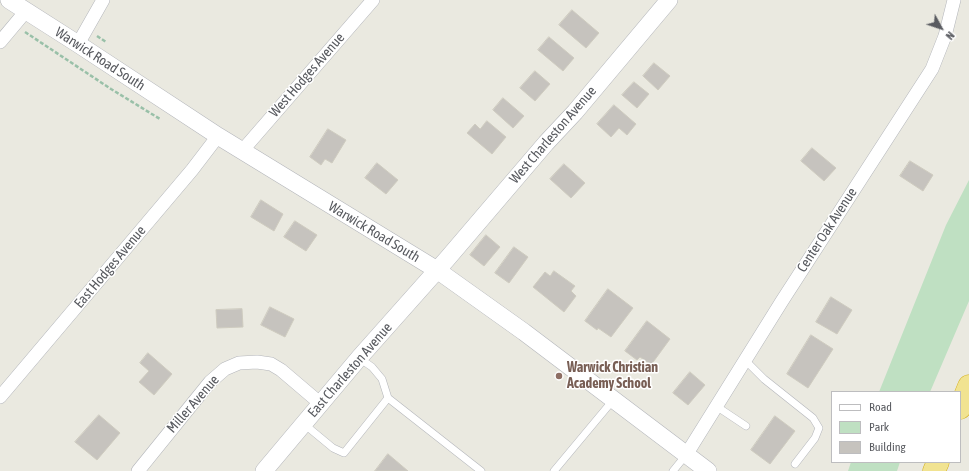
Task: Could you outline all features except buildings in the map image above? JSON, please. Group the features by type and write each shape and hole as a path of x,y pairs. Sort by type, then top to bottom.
{"highway":[{"path":"961,406 969,386"}],"street":[{"name":"Warwick Road South","path":"9,0 218,136 437,270 524,332 708,471"},
{"path":"78,44 103,0"},
{"name":"West Hodges Avenue","path":"242,151 374,0"},
{"name":"West Charleston Avenue","path":"437,270 546,143 575,112 669,0"},
{"name":"Center Oak Avenue","path":"686,455 782,301 932,69 945,36 954,0"},
{"path":"0,42 26,11"},
{"name":"East Hodges Avenue","path":"0,397 187,176 218,136"},
{"name":"East Charleston Avenue","path":"264,471 359,358 437,270"},
{"name":"Miller Avenue","path":"138,471 210,382 225,369 240,363 257,362 271,364 281,370 321,404"}],"lane":[{"path":"359,358 372,367 382,379 388,398 481,471"},
{"path":"745,360 764,379 813,418 819,428 815,438 795,464"},
{"path":"304,424 333,448 344,453 388,398"},
{"path":"554,471 614,399"},
{"path":"716,406 746,426"},
{"path":"673,471 686,455"}],"path":[{"path":"15,25 111,89 162,120"}],"green space":[{"path":"969,180 969,301 930,391 879,391 946,225"},
{"path":"851,463 900,463 897,471 848,471"}],"place":[{"name":"Warwick Christian Academy School","path":"559,376"}]}
